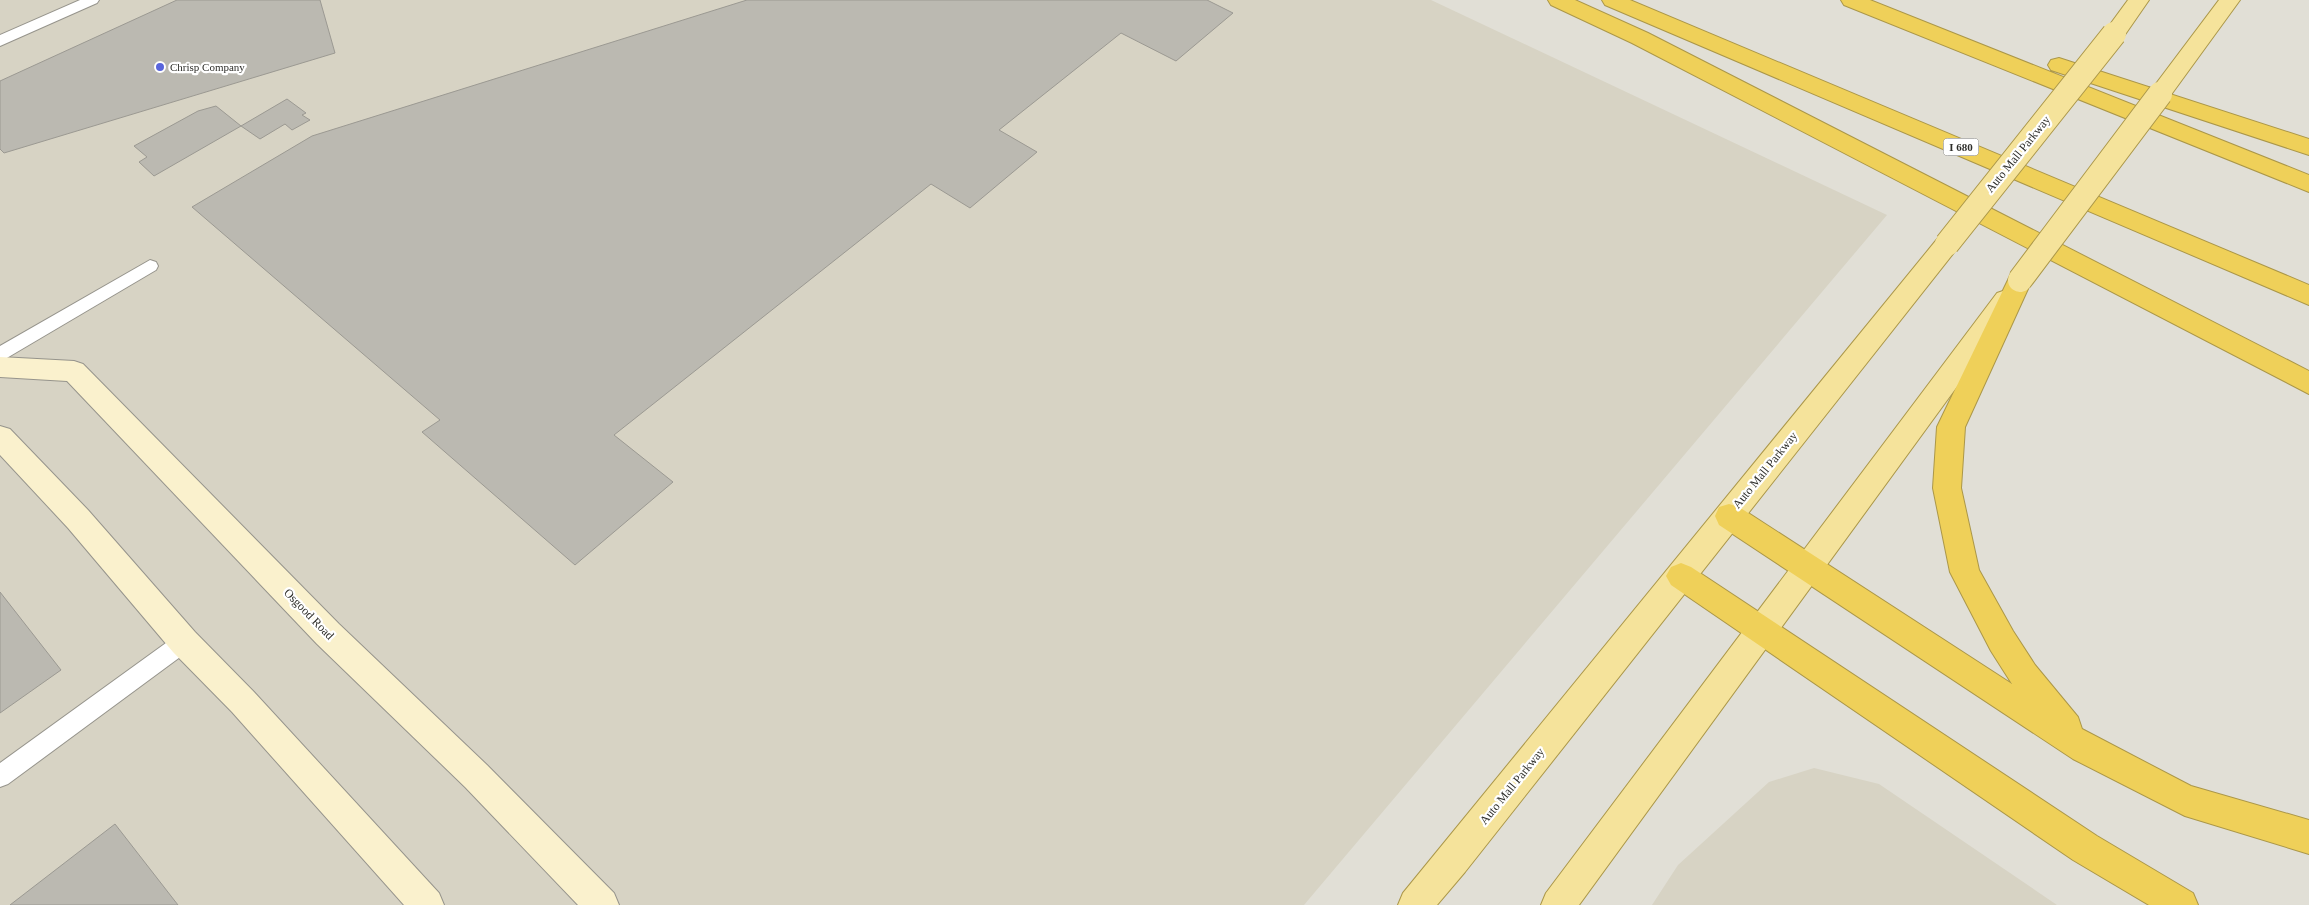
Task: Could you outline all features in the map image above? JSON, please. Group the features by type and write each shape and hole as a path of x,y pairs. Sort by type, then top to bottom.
{"highway":[{"path":"1558,0 1640,38 2309,383"},
{"name":"I 680","path":"1612,0 2309,295"},
{"path":"1851,0 2309,184"},
{"path":"1862,0 2309,147"},
{"path":"2020,280 1951,427 1947,488 1965,572 2002,640 2024,675 2084,748"},
{"path":"1729,516 1810,566 2084,748 2184,800 2297,836 2309,837"},
{"path":"1681,576 2086,848 2181,905"}],"main road":[{"name":"Auto Mall Parkway","path":"1415,905 1947,244 2139,0"},
{"path":"1558,905 2020,280 2230,0"},
{"name":"Osgood Road","path":"0,367 74,371 328,634 476,776 602,905"},
{"path":"0,437 78,519 184,642 243,702 352,825 427,905"}],"lane":[{"path":"0,41 92,0"},
{"path":"0,355 150,266"},
{"path":"0,776 184,642"}],"shaded area":[{"path":"0,0 1431,0 1887,215 1304,905 0,905"},
{"path":"1814,768 1879,784 2057,905 1652,905 1678,865 1769,782"}],"building":[{"name":"Chrisp Company","path":"177,0 320,0 335,53 4,153 0,149 0,81"},
{"path":"747,0 1207,0 1233,13 1176,61 1121,33 999,130 1037,152 970,208 931,184 614,435 673,482 575,565 422,432 440,420 192,207 312,136"},
{"path":"287,99 306,113 302,115 310,120 292,130 285,124 260,139 241,126"},
{"path":"216,106 241,126 154,176 139,162 147,157 134,146 198,111"},
{"path":"0,592 61,670 0,713"},
{"path":"115,824 178,905 10,905"}],"place":[{"name":"Chrisp Company","path":"160,67"}]}
